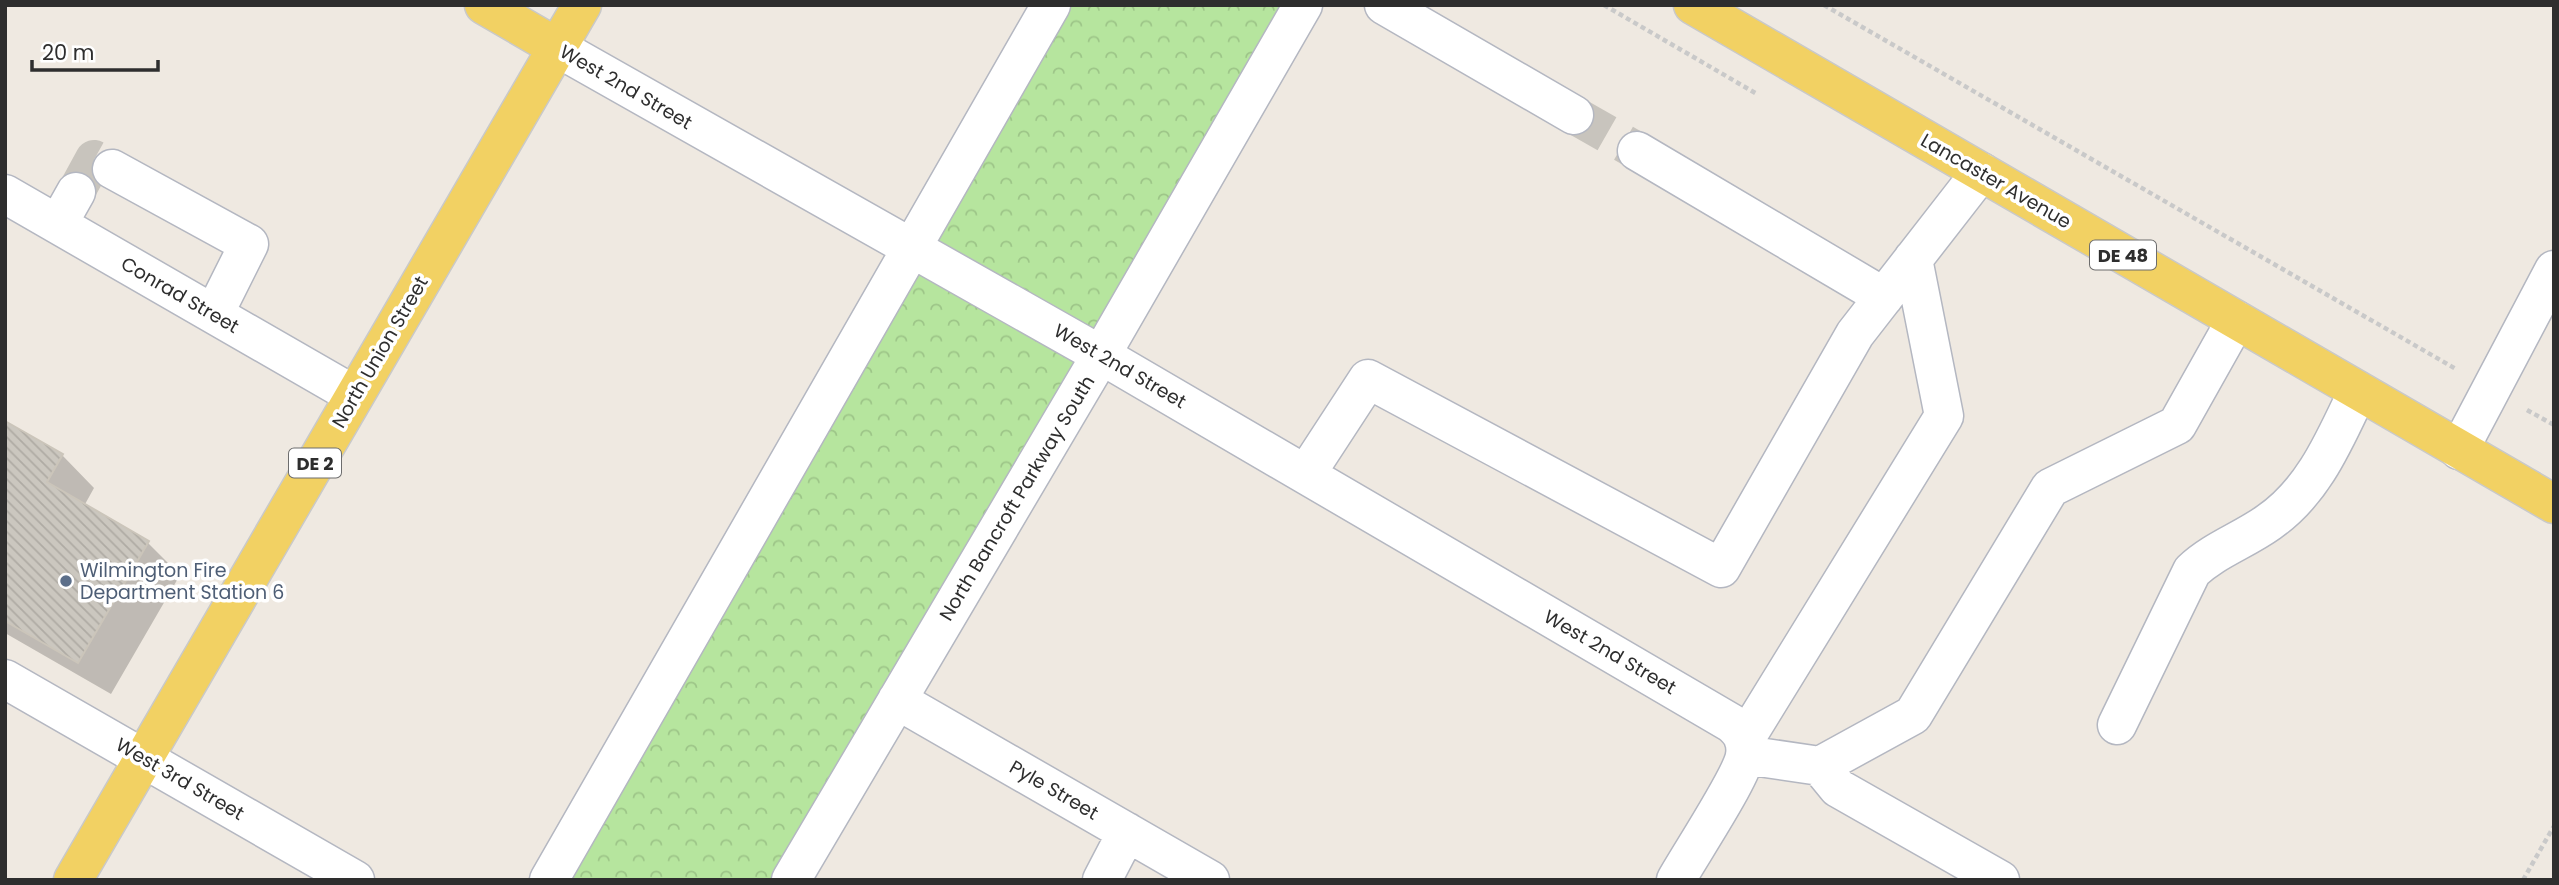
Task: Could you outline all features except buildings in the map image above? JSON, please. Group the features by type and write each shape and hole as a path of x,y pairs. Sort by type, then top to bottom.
{"main road":[{"name":"West 2nd Street","path":"484,5 558,47"},
{"name":"North Union Street","path":"73,880 582,5"},
{"name":"Lancaster Avenue","path":"1693,5 2554,504"}],"street":[{"path":"549,880 1051,5"},
{"name":"North Bancroft Parkway South","path":"791,880 1101,355 1303,5"},
{"path":"1384,5 1574,115"},
{"name":"West 2nd Street","path":"558,47 911,250 1101,355 1731,723 1741,731 1745,748"},
{"path":"1637,151 1884,297"},
{"path":"112,169 249,244 214,314"},
{"path":"1306,474 1368,379 1721,568 1855,334 1981,172"},
{"name":"Conrad Street","path":"5,194 67,208 214,314 355,395"},
{"path":"1676,880 1745,748 1944,416 1913,259"},
{"path":"2459,450 2554,270"},
{"path":"1820,766 1913,715 2050,488 2176,425 2236,320"},
{"path":"2117,725 2192,571 2204,560 2268,523 2292,504 2314,477 2358,391"},
{"name":"West 3rd Street","path":"5,679 355,880"},
{"name":"Pyle Street","path":"897,700 1210,880"},
{"path":"1745,748 1820,766 1838,788 2000,880"},
{"path":"1102,880 1127,832"}],"path":[{"path":"1824,5 2554,425"},
{"path":"2523,880 2554,826"}],"green space":[{"path":"1051,5 1303,5 791,880 549,880"}],"tunnel":[{"path":"1574,115 1637,151"},
{"path":"76,192 94,159 112,169"}],"place":[{"name":"Wilmington Fire Department Station 6","path":"66,581"}]}
